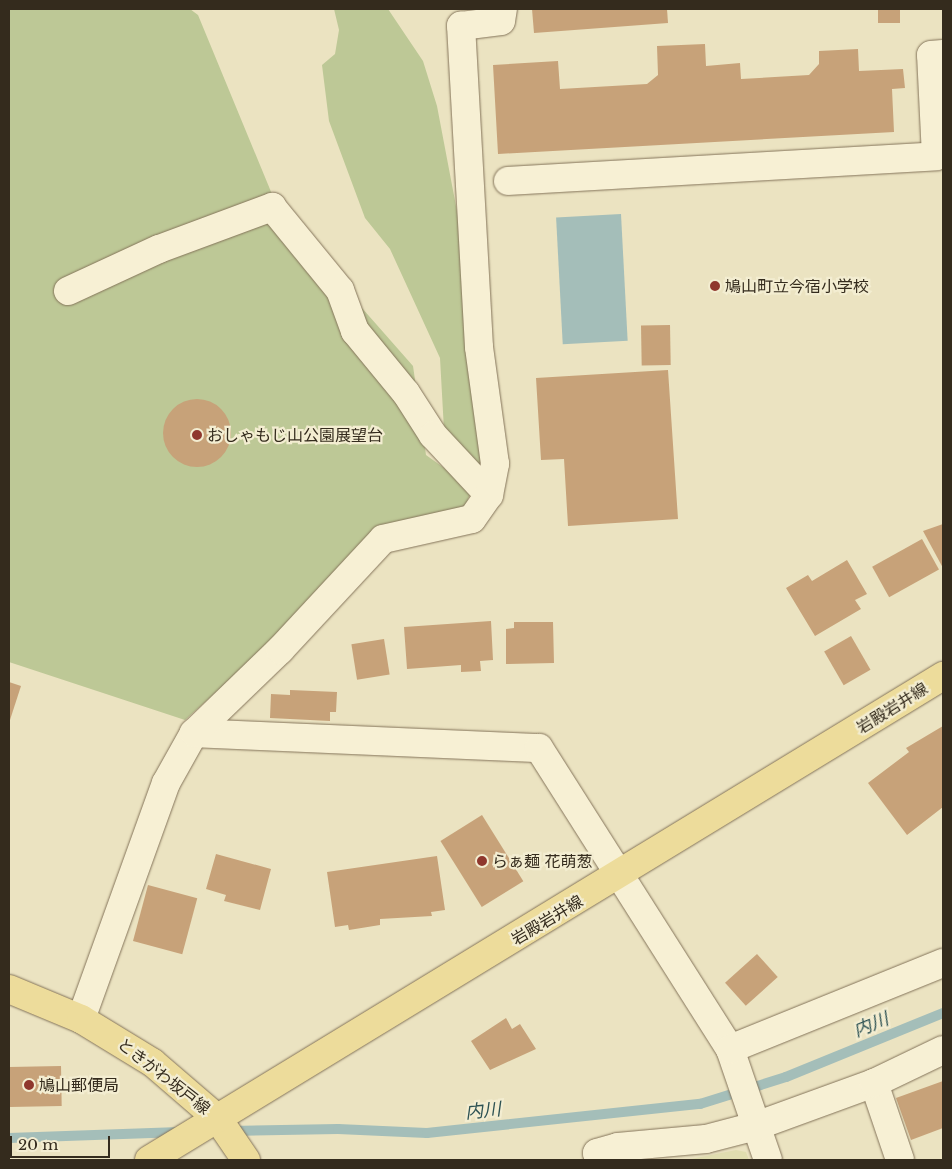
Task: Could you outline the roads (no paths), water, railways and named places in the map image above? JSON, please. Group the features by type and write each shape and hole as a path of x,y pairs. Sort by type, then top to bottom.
{"main road":[{"name":"岩殿岩井線","path":"149,1160 620,876 943,676"},
{"name":"ときがわ坂戸線","path":"9,989 80,1019 153,1063 218,1119 246,1160"}],"street":[{"path":"80,1019 166,783 194,733 280,650 383,539 472,519 489,495 495,464 479,347 461,26 501,21 503,9"},
{"path":"508,181 936,156 937,55"},
{"path":"68,291 159,249 272,207 340,290 355,331 406,393 433,435 489,495"},
{"path":"194,733 539,748 730,1049 768,1160"},
{"path":"730,1049 943,963"},
{"path":"599,1160 597,1153 618,1147 706,1139 756,1126 874,1083 943,1050"},
{"path":"874,1083 900,1160"}],"water":[{"path":"621,214 628,341 563,344 556,217"}],"waterway":[{"name":"内川","path":"230,1131 338,1129 427,1133 700,1104 786,1077 943,1013"},
{"name":"内川","path":"9,1138 180,1132"}],"place":[{"name":"鳩山町立今宿小学校","path":"715,286"},
{"name":"おしゃもじ山公園展望台","path":"197,435"},
{"name":"らぁ麺 花萌葱","path":"482,861"},
{"name":"鳩山郵便局","path":"29,1085"}]}
